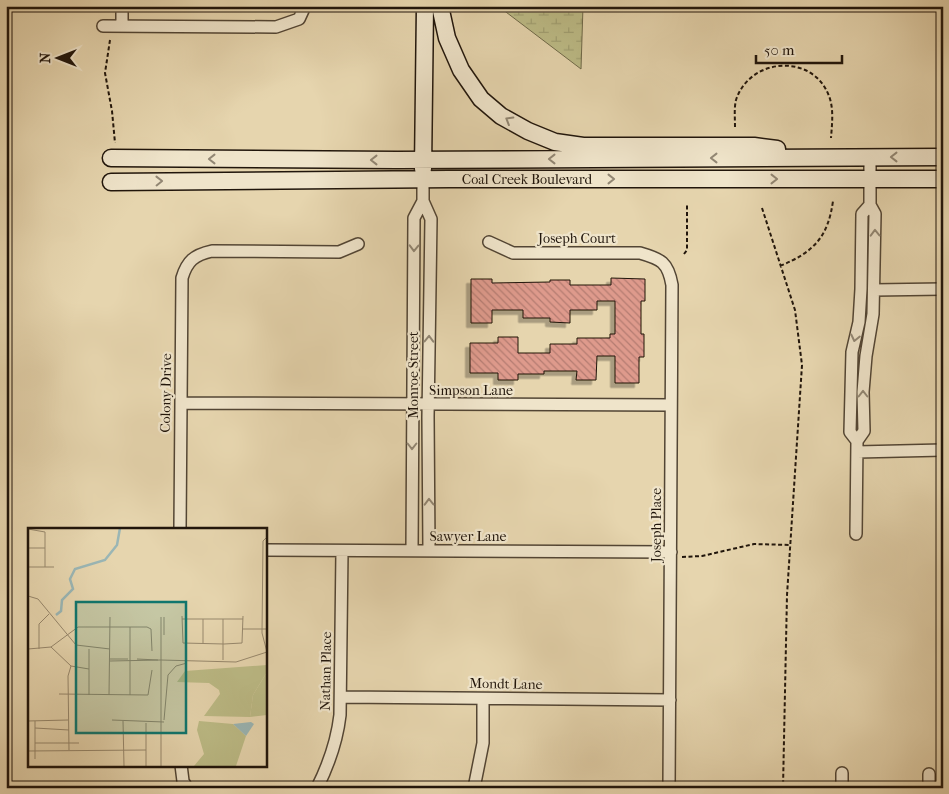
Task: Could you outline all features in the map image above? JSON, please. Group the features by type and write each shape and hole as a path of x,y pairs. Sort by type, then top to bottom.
{"main road":[{"name":"Monroe Street","path":"422,179 425,6"},
{"path":"440,6 447,38 461,70 481,99 502,116 528,131 555,142 584,146 754,146 849,157"},
{"name":"Coal Creek Boulevard","path":"113,151 423,160 943,157"},
{"name":"Coal Creek Boulevard","path":"111,182 422,179 943,178"}],"street":[{"path":"122,6 122,26"},
{"path":"103,26 276,27 299,19 305,6"},
{"path":"856,534 857,446 864,431 863,392 866,356 873,314 874,290 875,214 870,205 870,157"},
{"name":"Monroe Street","path":"422,179 422,201 430,219 429,550"},
{"name":"Monroe Street","path":"412,550 414,218 422,201"},
{"path":"857,446 850,432 852,352 859,322 862,290 862,214 870,205"},
{"name":"Joseph Court","path":"489,242 512,253 640,253 656,258 665,264"},
{"name":"Colony Drive","path":"180,528 182,278 185,267 190,259 200,253 212,251 339,252 358,244"},
{"name":"Joseph Place","path":"665,264 670,273 672,285 671,405 676,555 670,700 669,788"},
{"path":"874,290 943,289"},
{"name":"Simpson Lane","path":"181,403 671,405"},
{"path":"857,446 943,450"},
{"name":"Sawyer Lane","path":"266,550 429,550 676,555"},
{"name":"Nathan Place","path":"317,788 330,761 338,731 341,696 342,551"},
{"name":"Mondt Lane","path":"341,696 670,700"},
{"path":"474,788 483,744 483,699"},
{"path":"181,766 183,781 187,788"},
{"path":"842,773 842,788"},
{"path":"929,774 929,788"}],"path":[{"path":"110,40 105,73 113,118 113,151"},
{"path":"735,127 736,100 748,80 756,73 767,68 778,65 790,65 803,68 815,76 828,94 832,113 831,138"},
{"path":"780,266 804,255 821,238 830,219 833,201"},
{"path":"684,254 687,250 687,204"},
{"path":"762,208 795,310 802,365 790,545 783,788"},
{"path":"676,555 702,556 754,544 790,545"}],"green space":[{"path":"498,6 583,6 581,69"}],"building":[{"path":"611,278 645,279 645,301 641,301 641,334 644,334 644,357 639,357 639,383 615,383 615,356 597,356 596,380 576,380 577,371 544,371 544,374 518,374 518,380 498,380 498,373 470,373 470,343 498,343 498,337 518,337 518,353 550,353 550,344 577,344 577,338 610,338 610,334 615,334 615,301 597,301 597,310 570,310 570,323 550,322 550,318 523,318 523,310 492,310 492,323 471,323 471,279 492,279 492,283 570,280 570,285 611,285"}]}
